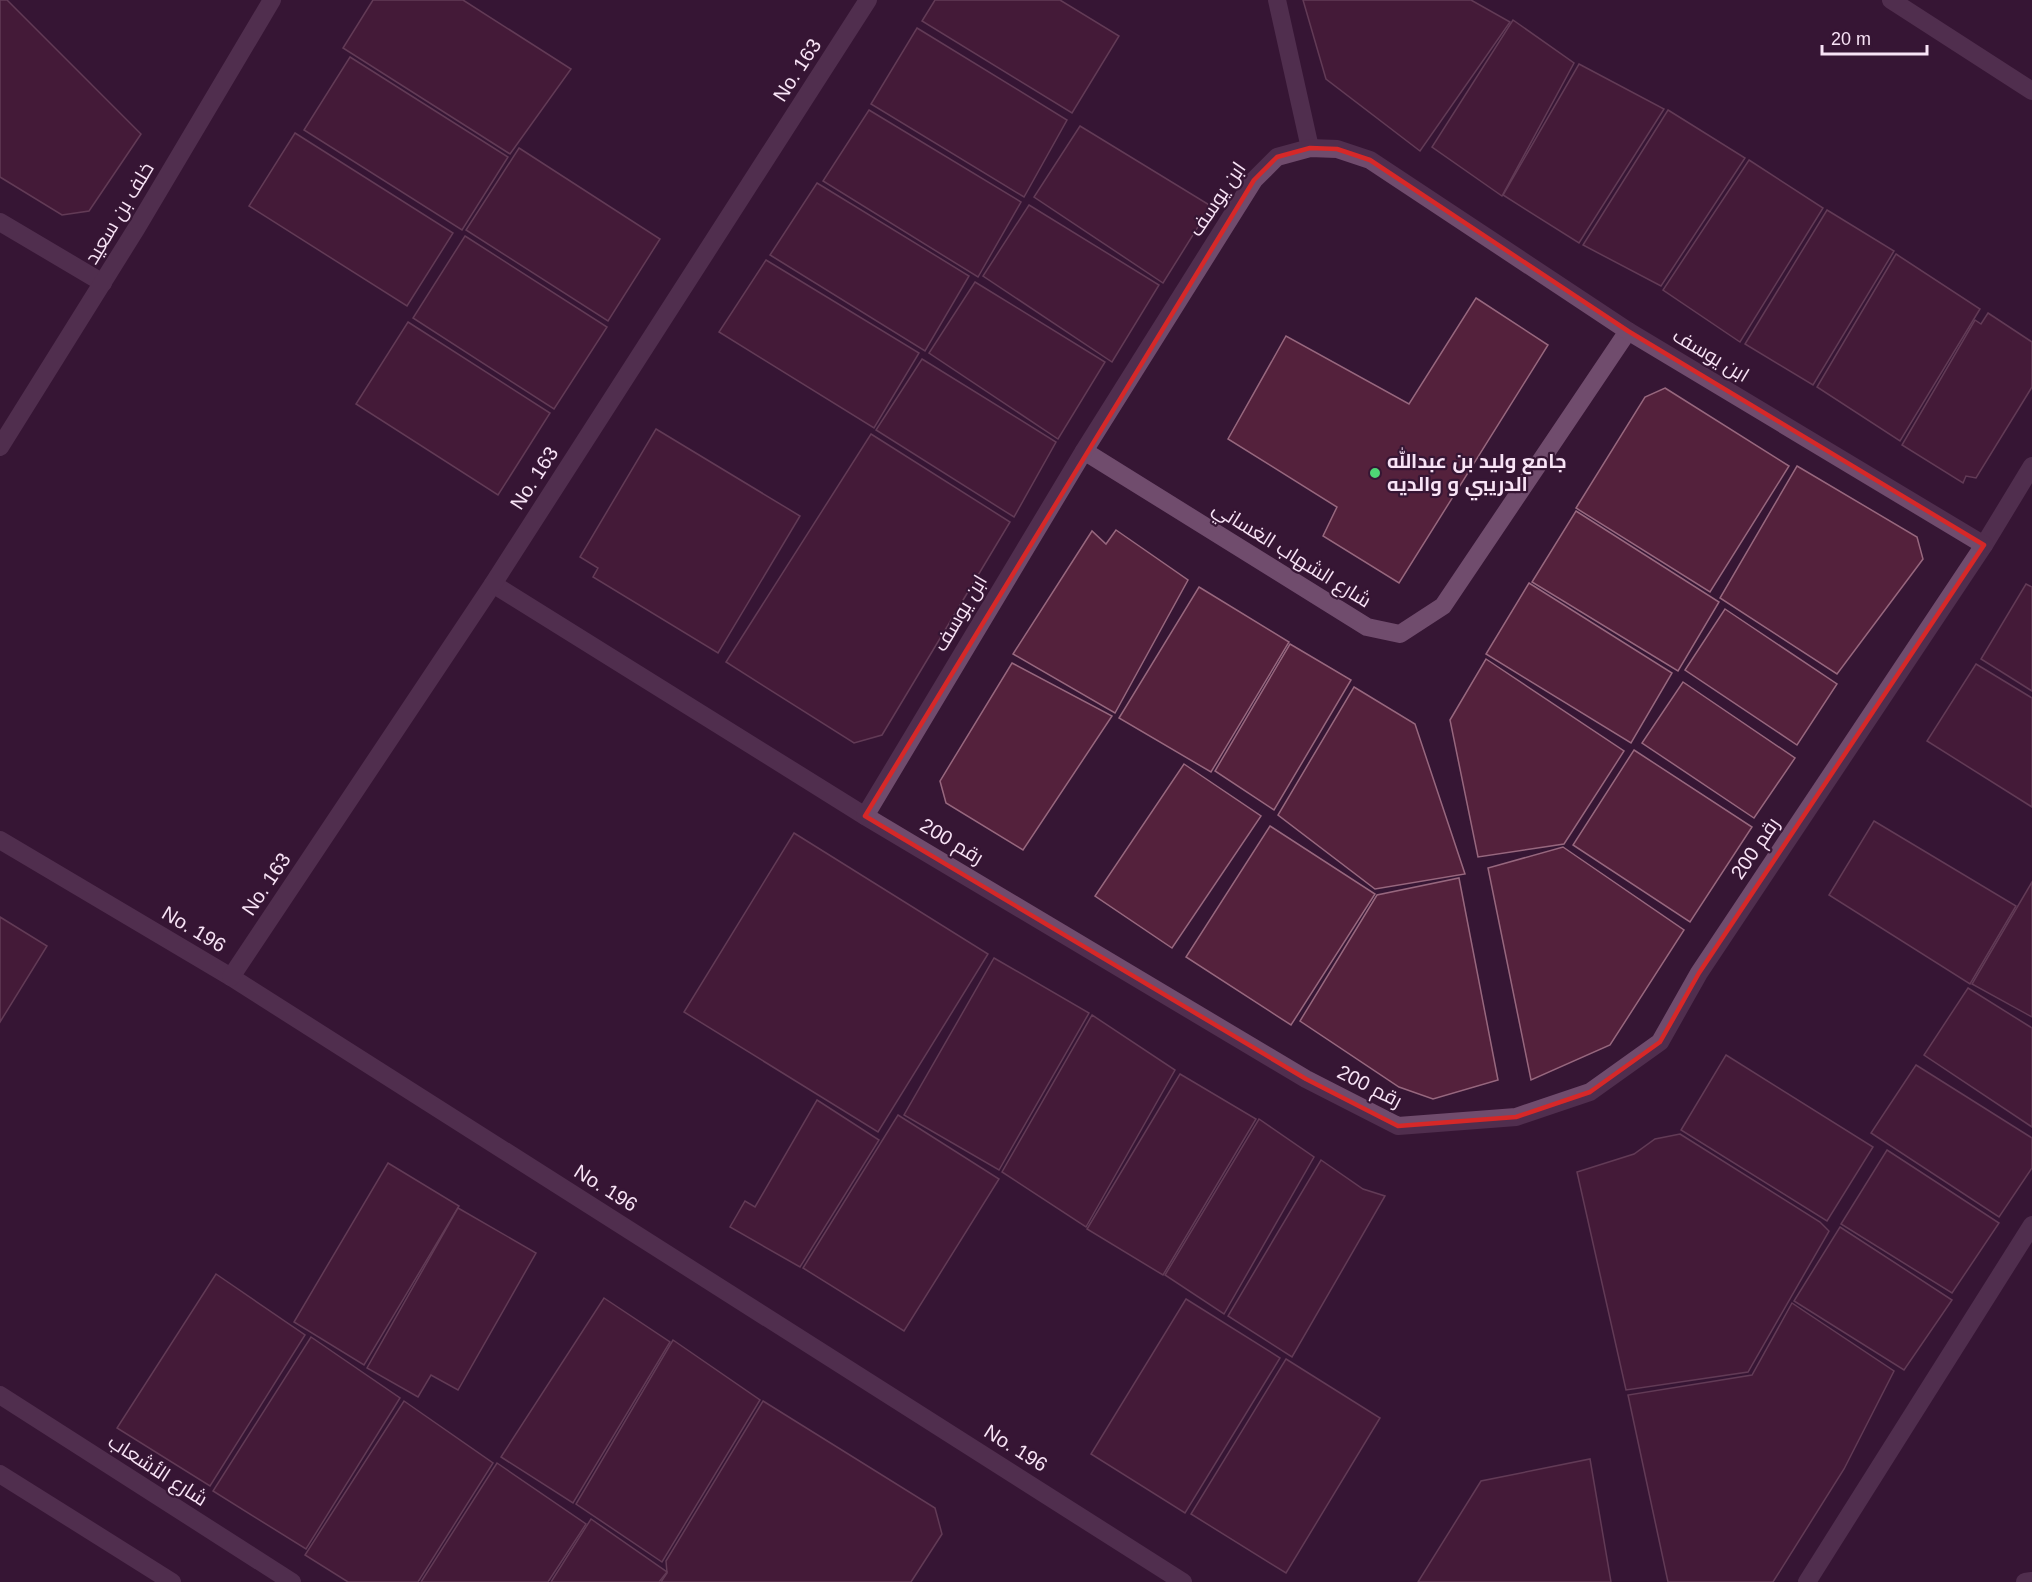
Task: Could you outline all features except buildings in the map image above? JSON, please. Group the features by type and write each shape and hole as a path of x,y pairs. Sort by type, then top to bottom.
{"street":[{"name":"خلف بن سعيد","path":"0,447 103,283 272,0"},
{"name":"No. 163","path":"231,977 493,585 868,0"},
{"path":"1277,0 1310,148"},
{"path":"1891,0 2032,91"},
{"name":"ابن يوسف","path":"865,816 1084,451 1254,180 1277,157 1310,148 1337,149 1370,160 1628,332 1984,545"},
{"path":"0,222 103,283"},
{"name":"شارع الشهاب الغساني","path":"1084,451 1367,627 1400,634 1443,606 1628,332"},
{"name":"رقم 200","path":"493,585 865,816 1306,1079 1398,1126 1516,1116 1590,1092 1660,1042 1699,973 1984,545 2032,466"},
{"name":"No. 196","path":"0,840 231,977 1183,1582"},
{"path":"1807,1582 2032,1225"},
{"name":"شارع الأشعاب","path":"0,1395 292,1582"},
{"path":"0,1474 172,1582"},
{"path":"2025,1582 2032,1581"}],"highlighted area":[{"path":"1310,148 1337,149 1370,160 1628,331 1984,545 1699,973 1660,1042 1590,1092 1516,1117 1398,1126 1306,1079 865,816 1254,180 1277,157"}],"place":[{"name":"جامع وليد بن عبدالله الدريبي و والديه","path":"1375,473"}]}
